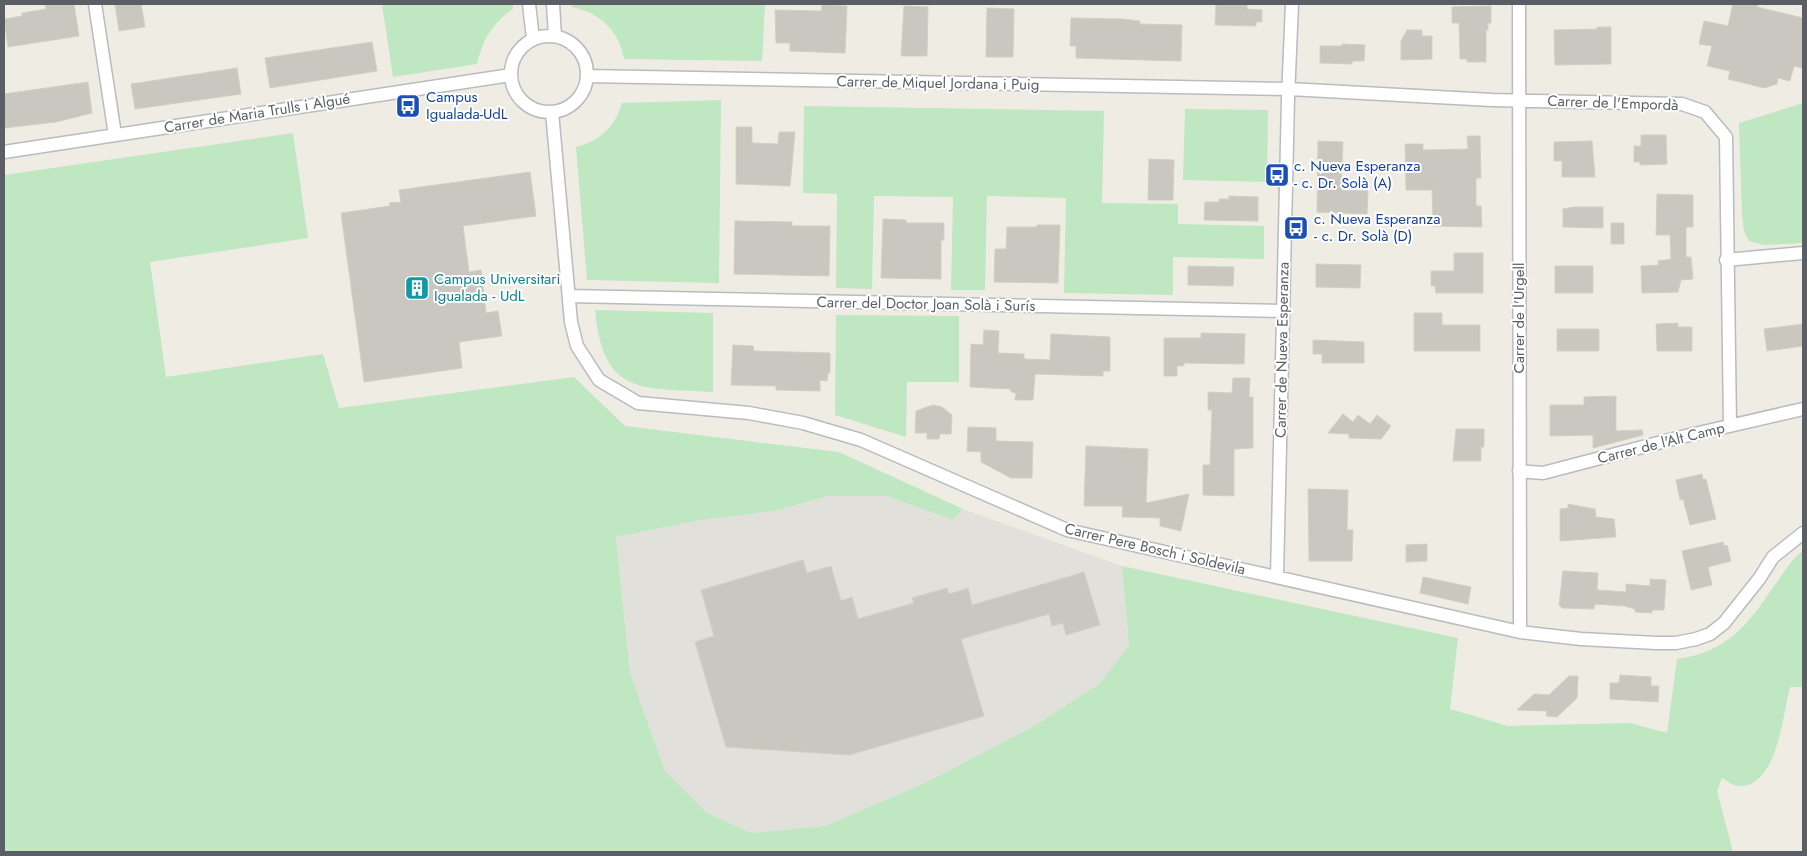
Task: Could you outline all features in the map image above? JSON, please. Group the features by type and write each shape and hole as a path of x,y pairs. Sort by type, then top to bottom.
{"street":[{"path":"95,4 115,135"},
{"path":"529,4 533,39"},
{"path":"554,4 555,36"},
{"name":"Carrer de Nueva Esperanza","path":"1277,576 1292,4"},
{"name":"Carrer de l'Urgell","path":"1519,4 1520,632"},
{"path":"555,36 571,42 579,50 586,65 587,76 584,89 576,100 565,108 552,112 537,110 524,102 515,90 511,75 517,54 533,39 555,36"},
{"name":"Carrer de Maria Trulls i Algué","path":"4,152 511,75"},
{"name":"Carrer de Miquel Jordana i Puig","path":"587,76 1289,89"},
{"name":"Carrer de l'Empordà","path":"1289,89 1520,101 1682,104 1705,112 1726,137 1726,260 1730,425"},
{"name":"Carrer Pere Bosch i Soldevila","path":"552,112 568,296 571,322 577,346 599,380 638,403 749,413 808,425 862,440 976,492 1067,530 1520,632 1622,641 1676,643 1710,634 1724,623 1740,605 1773,557 1803,533"},
{"path":"1726,260 1803,253"},
{"name":"Carrer del Doctor Joan Solà i Surís","path":"568,296 1283,311"},
{"name":"Carrer de l'Alt Camp","path":"1519,471 1543,473 1730,425 1803,409"}],"shaded area":[{"path":"828,496 887,496 953,520 963,509 1122,566 1129,646 1099,684 1034,726 927,782 825,826 751,833 707,813 665,771 630,673 616,537 702,520 775,511"}],"green space":[{"path":"382,4 513,4 513,9 489,33 477,64 393,77"},
{"path":"572,4 765,4 762,61 624,59 618,39 607,24 591,14 572,7"},
{"path":"721,100 719,283 587,280 576,147 592,141 605,132 611,126 622,103"},
{"path":"1803,103 1803,243 1763,245 1749,241 1744,231 1742,216 1739,123"},
{"path":"804,106 1104,111 1102,203 1178,204 1178,224 1264,226 1264,259 1173,257 1173,295 1064,293 1066,198 987,196 985,290 951,290 953,197 874,196 872,289 836,288 837,194 803,193"},
{"path":"1185,109 1268,110 1267,182 1183,180"},
{"path":"293,133 308,238 150,262 166,377 323,354 339,408 574,377 625,426 839,452 963,509 953,520 887,496 828,496 775,511 702,520 616,537 630,673 665,771 707,813 751,833 825,826 927,782 1034,726 1099,684 1129,646 1122,566 1458,638 1450,709 1508,726 1630,723 1667,733 1677,659 1709,650 1734,635 1745,625 1791,563 1803,551 1803,687 1790,687 1776,747 1770,763 1762,775 1752,783 1739,786 1722,778 1717,791 1733,852 4,852 4,175"},
{"path":"595,310 713,313 713,392 665,390 646,387 630,382 617,373 607,359 599,338"},
{"path":"836,315 959,316 959,382 907,382 906,437 835,415"}],"building":[{"path":"45,4 74,4 79,36 8,47 4,19 22,16 22,13 46,9"},
{"path":"115,4 141,4 145,27 119,31"},
{"path":"1216,4 1247,4 1247,9 1262,10 1262,22 1256,22 1256,26 1215,25"},
{"path":"1733,4 1758,4 1757,7 1803,18 1803,68 1794,66 1790,81 1778,78 1777,84 1764,88 1728,79 1730,71 1707,66 1712,46 1699,44 1704,21 1728,26"},
{"path":"822,5 847,6 845,53 790,51 790,43 776,43 775,10 821,11"},
{"path":"904,6 928,7 927,56 901,56"},
{"path":"1491,6 1491,23 1488,23 1488,30 1486,30 1486,62 1467,62 1467,59 1460,59 1459,23 1452,23 1452,7"},
{"path":"987,8 1014,9 1013,57 986,57"},
{"path":"1071,18 1123,19 1140,21 1140,24 1182,25 1181,61 1076,58 1076,46 1070,46"},
{"path":"1597,27 1611,27 1611,64 1555,65 1554,30 1597,29"},
{"path":"1407,30 1422,30 1422,36 1432,36 1432,59 1401,60 1401,41"},
{"path":"372,42 377,71 270,88 265,58"},
{"path":"1342,44 1365,45 1364,61 1352,61 1352,64 1320,63 1320,46 1342,46"},
{"path":"237,68 241,94 135,109 131,84"},
{"path":"88,82 92,113 56,122 4,128 4,94"},
{"path":"736,127 752,127 752,143 778,144 779,132 795,132 790,186 736,184"},
{"path":"1641,135 1666,135 1667,164 1640,165 1640,162 1634,162 1634,146 1641,146"},
{"path":"1467,136 1480,136 1481,178 1476,178 1476,206 1481,206 1482,227 1433,226 1432,190 1406,190 1405,144 1423,144 1423,150 1468,149"},
{"path":"1318,141 1343,142 1341,190 1368,191 1367,214 1317,212"},
{"path":"1592,141 1595,177 1562,177 1562,161 1554,161 1554,142"},
{"path":"1149,159 1174,160 1173,200 1148,200"},
{"name":"Campus Universitari Igualada - UdL","path":"530,172 536,216 463,226 469,272 481,270 486,313 498,311 502,336 459,342 462,368 364,382 341,213 390,206 389,203 401,202 399,190"},
{"path":"1657,194 1693,195 1693,227 1686,227 1686,257 1691,257 1693,279 1681,280 1678,292 1642,293 1641,266 1659,265 1658,261 1671,259 1670,235 1656,235"},
{"path":"1229,196 1258,197 1258,221 1204,220 1205,202 1219,202 1219,199 1229,199"},
{"path":"1603,207 1603,228 1563,227 1563,209"},
{"path":"883,219 906,220 906,223 944,223 944,240 941,240 941,279 881,278"},
{"path":"735,221 792,222 792,226 830,226 829,276 734,274"},
{"path":"1611,223 1624,223 1624,244 1611,244"},
{"path":"1037,225 1060,225 1058,283 994,282 995,249 1006,249 1007,227 1037,227"},
{"path":"1454,253 1483,253 1483,293 1436,293 1435,286 1431,286 1431,271 1454,271"},
{"path":"1316,264 1361,265 1360,288 1316,287"},
{"path":"1188,266 1234,267 1233,286 1188,285"},
{"path":"1555,266 1593,266 1593,293 1555,293"},
{"path":"1414,313 1442,313 1442,325 1480,325 1480,351 1414,351"},
{"path":"1678,323 1678,327 1692,327 1692,351 1657,351 1656,324"},
{"path":"1803,324 1803,346 1767,351 1764,329"},
{"path":"1557,329 1599,329 1599,351 1557,351"},
{"path":"984,330 999,331 998,353 1024,354 1024,359 1050,360 1051,334 1110,337 1110,371 1103,371 1103,376 1035,374 1033,400 1015,400 1016,393 1011,392 1011,389 970,387 971,344 983,345"},
{"path":"1201,333 1245,334 1244,364 1184,363 1184,366 1177,366 1177,376 1164,376 1164,338 1201,338"},
{"path":"1313,340 1364,342 1364,363 1322,363 1322,354 1313,354"},
{"path":"733,345 753,346 754,351 830,353 830,373 828,373 827,381 820,380 820,391 776,390 776,386 731,385"},
{"path":"1233,378 1250,378 1249,397 1253,397 1253,448 1234,449 1234,496 1203,495 1203,465 1210,465 1212,410 1208,410 1208,392 1232,393"},
{"path":"1616,396 1616,431 1642,430 1643,435 1593,448 1593,435 1550,436 1550,405 1584,405 1584,397"},
{"path":"933,405 942,407 952,415 951,434 940,434 939,439 927,439 927,433 915,433 916,411"},
{"path":"1343,414 1353,422 1358,415 1370,424 1377,415 1391,426 1381,439 1349,438 1349,434 1328,433"},
{"path":"968,427 996,428 996,441 1033,442 1032,478 1011,478 981,462 981,452 967,451"},
{"path":"1456,429 1484,429 1484,447 1481,447 1481,461 1453,461"},
{"path":"1086,446 1148,449 1146,503 1189,494 1181,531 1160,526 1160,518 1122,517 1123,506 1084,506"},
{"path":"1702,474 1703,480 1706,479 1716,519 1690,525 1683,499 1680,500 1676,480"},
{"path":"1308,489 1348,490 1347,530 1353,530 1352,561 1309,561"},
{"path":"1568,504 1595,509 1596,517 1614,519 1616,537 1560,541 1560,509 1568,508"},
{"path":"1723,542 1724,546 1727,545 1731,561 1708,567 1712,585 1691,590 1682,551"},
{"path":"1427,544 1427,561 1406,562 1406,545"},
{"path":"803,560 807,573 831,566 841,601 852,597 858,619 914,603 912,598 947,588 949,594 968,588 972,605 1084,572 1100,625 1066,635 1063,623 1052,626 1049,614 961,639 984,716 849,755 726,747 695,642 714,636 701,590"},
{"path":"1563,571 1598,573 1597,590 1626,592 1626,584 1650,586 1650,579 1666,580 1664,610 1652,610 1652,613 1635,612 1635,609 1624,606 1595,604 1594,609 1562,608 1559,605"},
{"path":"1423,577 1471,587 1468,604 1420,593"},
{"path":"1620,675 1651,677 1651,686 1659,686 1658,702 1610,699 1610,683 1619,683"},
{"path":"1569,676 1578,676 1577,698 1557,717 1546,716 1547,711 1517,710 1534,694 1549,695"}],"place":[{"name":"Campus Igualada-UdL","path":"408,106"},
{"name":"c. Nueva Esperanza - c. Dr. Solà (A)","path":"1277,175"},
{"name":"c. Nueva Esperanza - c. Dr. Solà (D)","path":"1296,228"},
{"name":"Campus Universitari Igualada - UdL","path":"417,288"}]}
